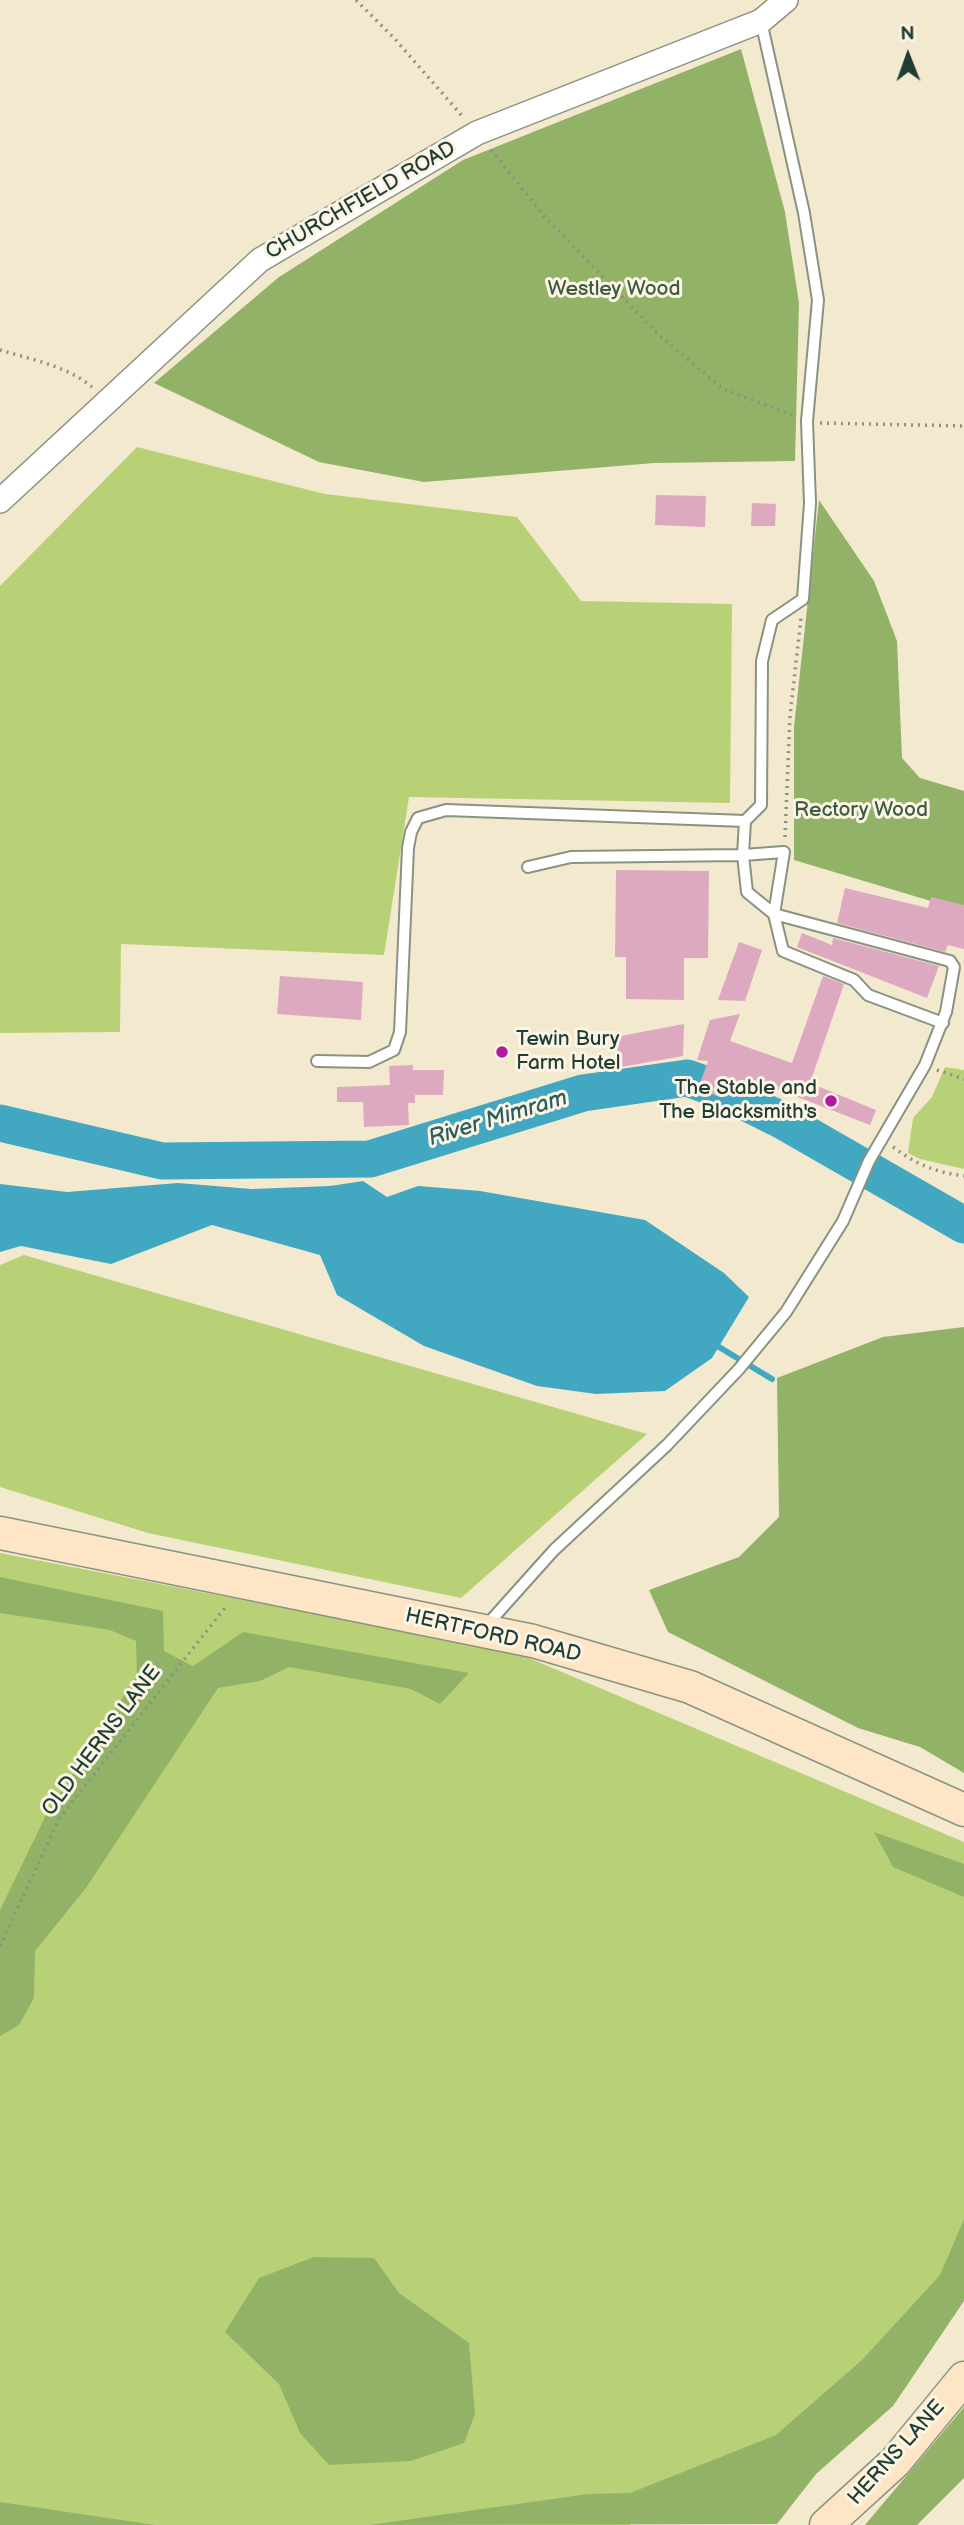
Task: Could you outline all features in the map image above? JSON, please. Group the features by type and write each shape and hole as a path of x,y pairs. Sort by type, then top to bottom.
{"main road":[{"name":"HERTFORD ROAD","path":"0,1533 243,1585 483,1630 690,1687 964,1810"},
{"name":"HERNS LANE","path":"826,2525 895,2462 964,2378"}],"street":[{"name":"CHURCHFIELD ROAD","path":"0,501 260,260 477,133 761,21 786,0"}],"lane":[{"path":"483,1630 554,1550 667,1445 750,1357 786,1312 843,1221 869,1161 925,1065 943,1023 954,967 950,961 774,914 747,892 743,855 745,821 761,804 762,661 772,620 803,599 810,503 807,421 818,300 804,213 761,21"},
{"path":"317,1062 369,1062 394,1051 400,1032 408,849 411,832 418,818 446,810 745,821"},
{"path":"528,867 571,857 784,852 774,914 783,951 854,980 868,995 943,1023"}],"path":[{"path":"356,0 394,38 477,133 544,216 659,335 723,389 807,421 964,426"},
{"path":"0,350 81,378 107,400"},
{"path":"784,852 790,716 803,599"},
{"path":"925,1065 964,1079"},
{"path":"883,1139 915,1163 933,1171 964,1176"},
{"name":"OLD HERNS LANE","path":"0,1946 59,1819 243,1585"}],"green space":[{"name":"Westley Wood","path":"741,49 785,212 799,303 795,461 654,463 424,482 319,462 154,383 279,277 463,160"},
{"path":"137,447 325,494 517,517 581,601 732,604 730,803 409,797 384,955 121,944 120,1032 0,1033 0,586"},
{"name":"Rectory Wood","path":"819,500 874,581 897,641 902,758 920,778 964,791 964,911 794,860 794,727"},
{"path":"945,1067 964,1070 964,1169 920,1159 908,1153 913,1118 932,1097"},
{"path":"24,1255 647,1434 461,1598 148,1533 0,1487 0,1265"},
{"path":"964,1327 964,1773 920,1747 858,1728 668,1632 649,1590 739,1557 779,1517 777,1378 883,1337"},
{"path":"0,1553 517,1653 964,1842 964,2289 869,2425 629,2525 57,2525 0,2516"},
{"path":"0,1577 163,1611 164,1651 193,1666 243,1632 469,1673 440,1704 411,1689 289,1667 260,1681 218,1688 86,1888 35,1951 34,1998 19,2025 0,2036 0,1910 46,1815 137,1676 136,1641 110,1630 0,1613"},
{"path":"874,1832 964,1864 964,1897 893,1867"},
{"path":"964,2219 964,2301 893,2406 816,2474 777,2524 369,2525 588,2494 630,2493 776,2435 861,2361 940,2275"},
{"path":"314,2257 374,2258 399,2293 469,2343 475,2414 464,2443 411,2461 329,2465 300,2433 279,2384 225,2332 259,2278"},
{"path":"964,2407 964,2478 917,2525 865,2525"},
{"path":"0,2502 155,2525 0,2525"}],"water":[{"path":"363,1181 387,1197 418,1186 480,1191 645,1220 724,1273 749,1297 712,1358 665,1391 596,1394 537,1386 424,1346 337,1295 320,1255 212,1225 111,1264 21,1246 0,1252 0,1184 67,1192 178,1183 252,1189 330,1186"}],"building":[{"path":"656,495 706,496 705,527 655,525"},
{"path":"752,503 776,504 775,526 751,526"},
{"path":"616,870 709,871 708,958 684,958 684,1000 626,999 626,957 615,957"},
{"path":"845,888 928,908 931,897 964,905 964,949 948,945 945,952 837,923"},
{"path":"802,933 832,945 833,938 939,966 927,998 797,947"},
{"path":"739,942 762,950 745,1001 718,1000"},
{"path":"280,976 363,982 361,1020 277,1014"},
{"path":"823,976 844,984 810,1083 876,1110 870,1125 764,1084 763,1087 750,1083 746,1093 721,1085 717,1096 698,1089 708,1061 697,1060 710,1020 740,1014 730,1041 792,1063"},
{"path":"684,1024 683,1056 621,1067 615,1037"},
{"path":"413,1065 413,1070 444,1070 443,1095 415,1095 415,1103 408,1103 409,1125 364,1127 363,1102 337,1102 337,1087 390,1085 389,1066"}],"waterway":[{"name":"River Mimram","path":"0,1123 162,1161 370,1159 583,1093 687,1078 721,1090 783,1121 964,1225"},
{"path":"719,1347 772,1379"}],"place":[{"name":"Tewin Bury Farm Hotel","path":"502,1052"},
{"name":"The Stable and The Blacksmith's","path":"831,1101"}]}
